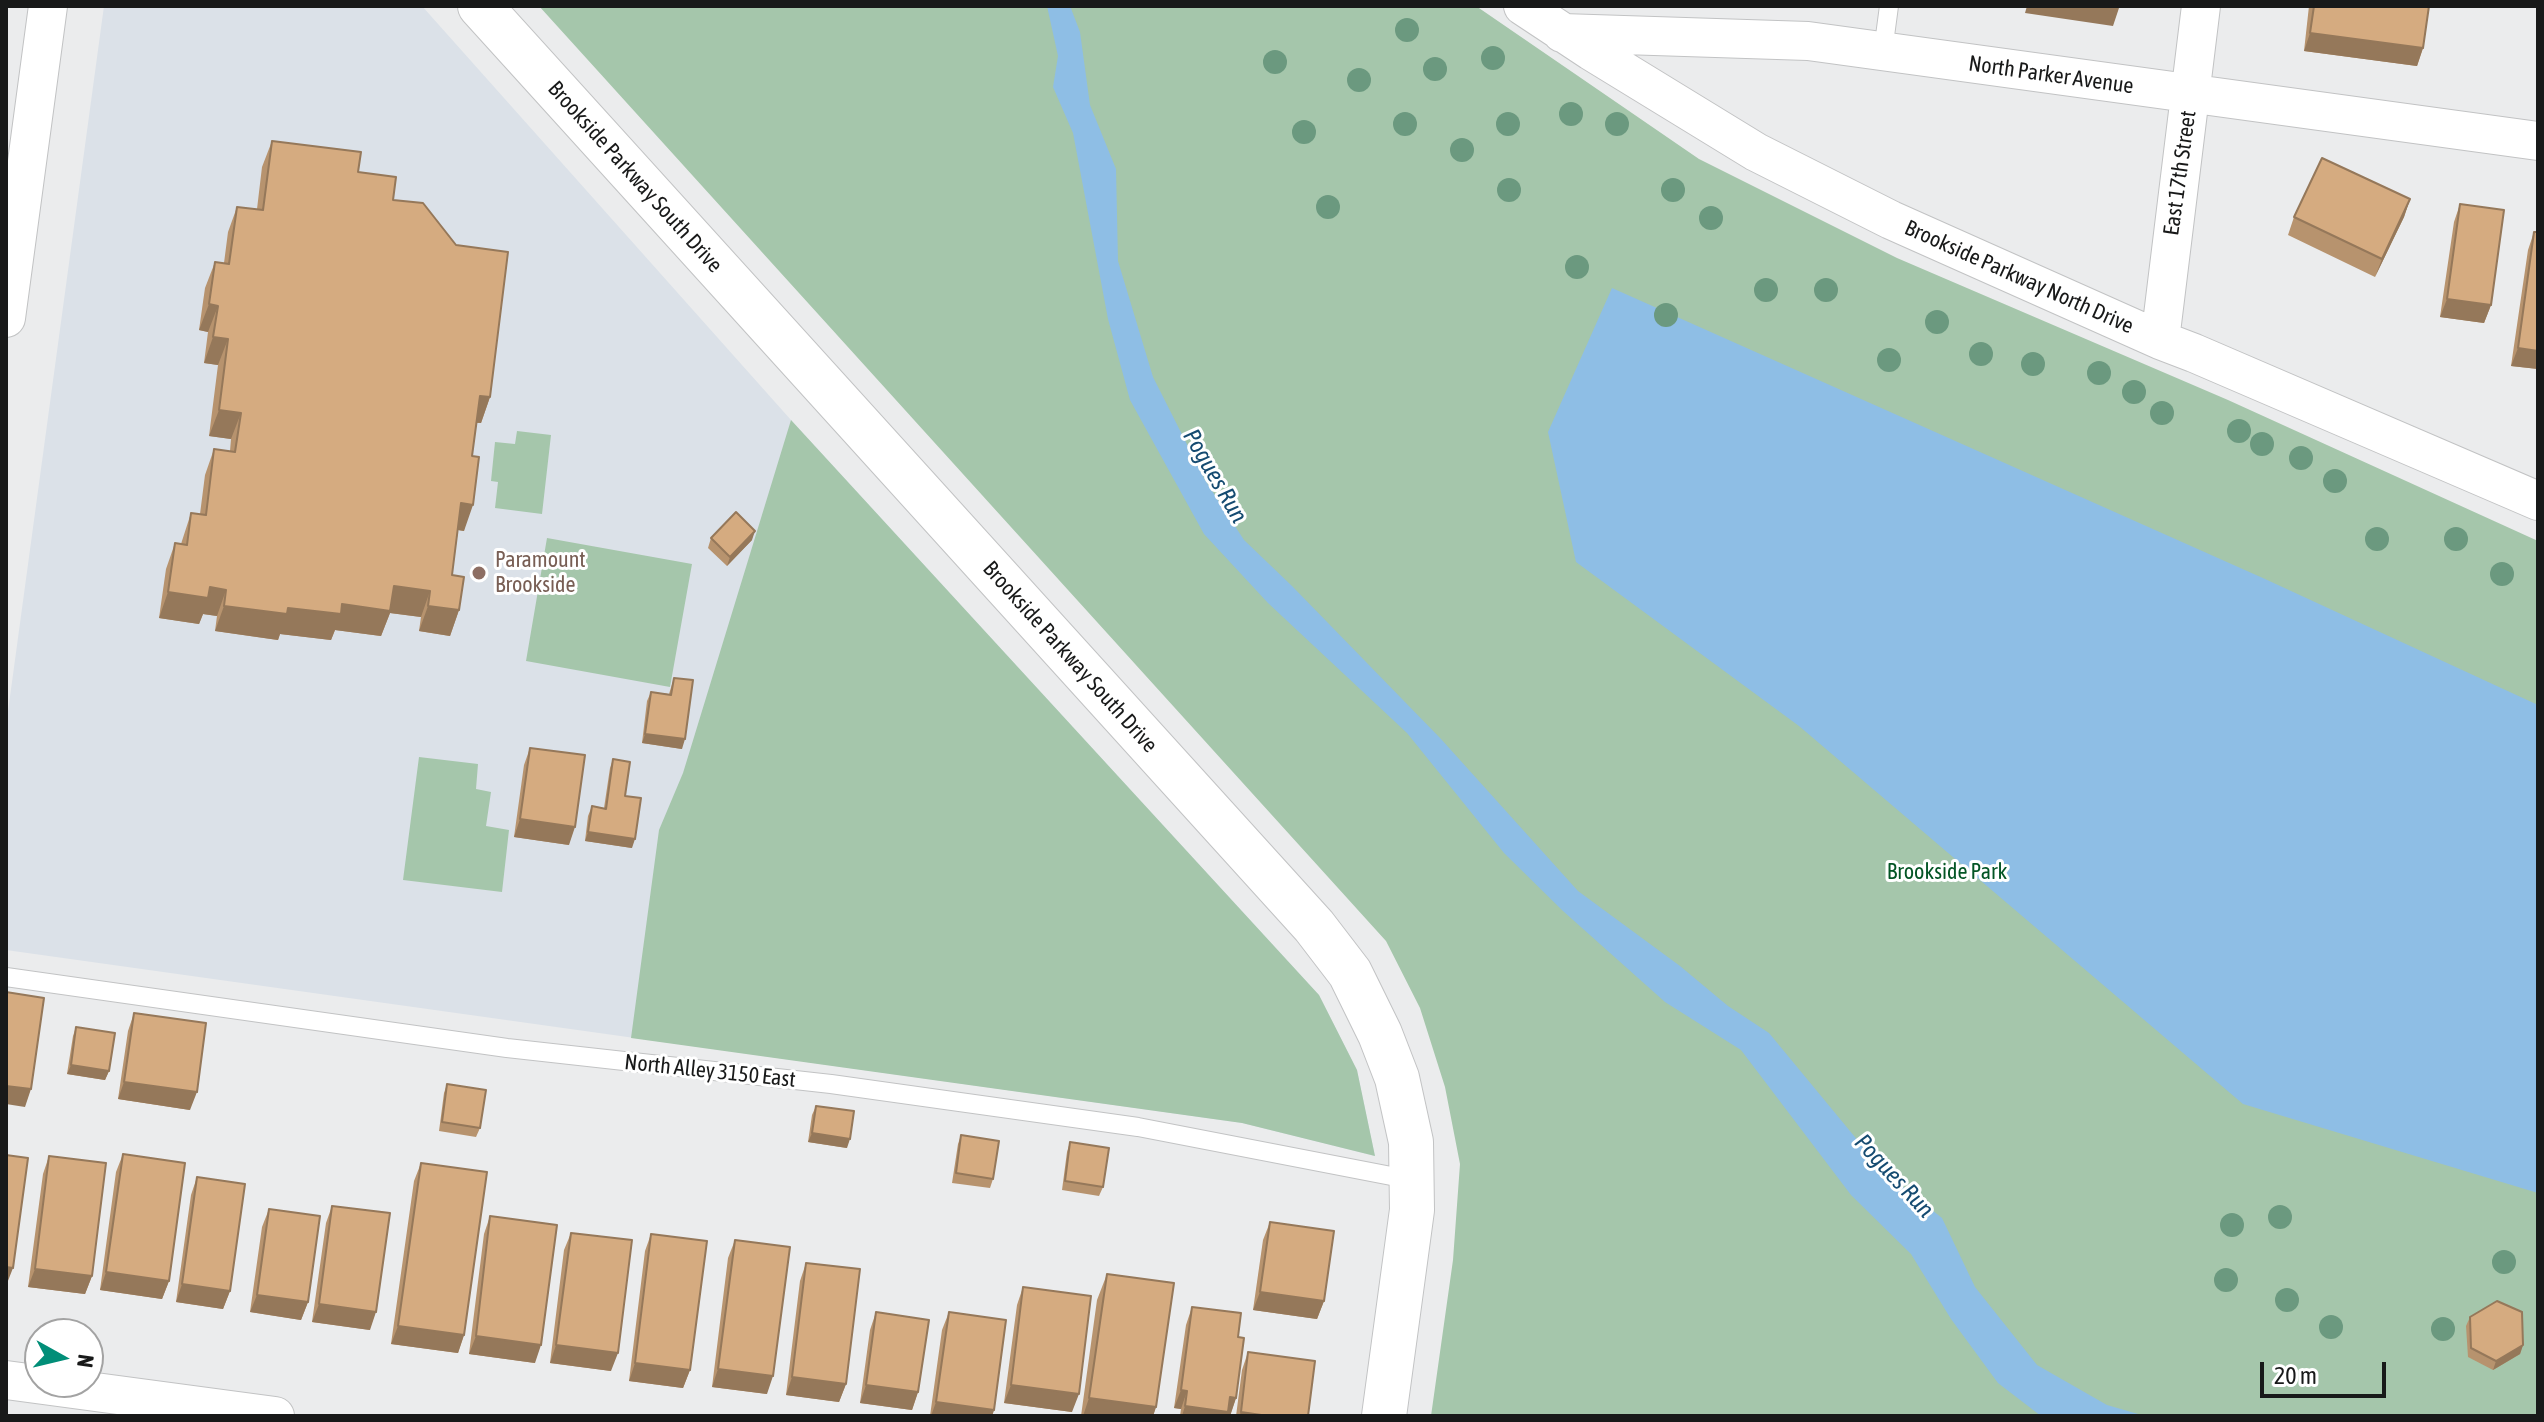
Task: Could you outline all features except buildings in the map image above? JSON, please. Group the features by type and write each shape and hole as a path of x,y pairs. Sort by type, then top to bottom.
{"main road":[{"name":"Brookside Parkway South Drive","path":"480,6 1314,926 1350,973 1387,1050 1405,1107 1411,1142 1412,1210 1384,1416"}],"street":[{"path":"6,318 48,6"},
{"name":"Brookside Parkway North Drive","path":"1523,6 1564,19 1756,152 1891,220 2160,340 2538,501"},
{"name":"East 17th Street","path":"2160,340 2201,6"},
{"name":"North Parker Avenue","path":"1564,19 1808,41 2538,141"},
{"path":"6,1380 275,1416"}],"lane":[{"path":"1883,51 1889,6"},
{"name":"North Alley 3150 East","path":"6,977 507,1048 831,1084 1138,1127 1412,1180"}],"shaded area":[{"name":"Paramount Brookside","path":"104,6 422,6 791,420 1319,995 1357,1070 1375,1156 1242,1123 6,950 6,726"}],"green space":[{"name":"Brookside Park","path":"539,6 1476,6 1699,159 1897,258 2228,400 2538,541 2538,1416 1431,1416 1453,1260 1460,1164 1445,1087 1420,1008 1386,941"},
{"path":"791,420 1319,995 1357,1070 1375,1156 1242,1123 631,1038 659,830 683,773"},
{"path":"517,431 551,435 542,514 495,508 498,482 491,481 495,442 515,444"},
{"path":"547,538 692,564 670,687 526,661"},
{"path":"419,757 478,764 476,789 491,792 486,826 509,830 502,892 403,880"}],"water":[{"path":"1047,6 1070,6 1080,32 1090,105 1116,169 1118,261 1153,377 1205,480 1244,540 1441,739 1578,891 1680,966 1728,1006 1769,1033 1883,1171 1942,1218 1975,1287 2037,1365 2107,1405 2145,1416 2041,1416 1998,1383 1951,1319 1911,1254 1851,1195 1741,1050 1665,1002 1563,911 1504,853 1407,733 1268,603 1204,534 1130,400 1108,319 1073,133 1053,87 1058,56"},
{"path":"1612,288 2265,579 2538,705 2538,1193 2243,1104 1799,726 1576,562 1548,432"}],"place":[{"name":"Paramount Brookside","path":"479,573"}],"water label":[{"name":"Pogues Run","path":"1215,476"},
{"name":"Pogues Run","path":"1894,1176"}]}
